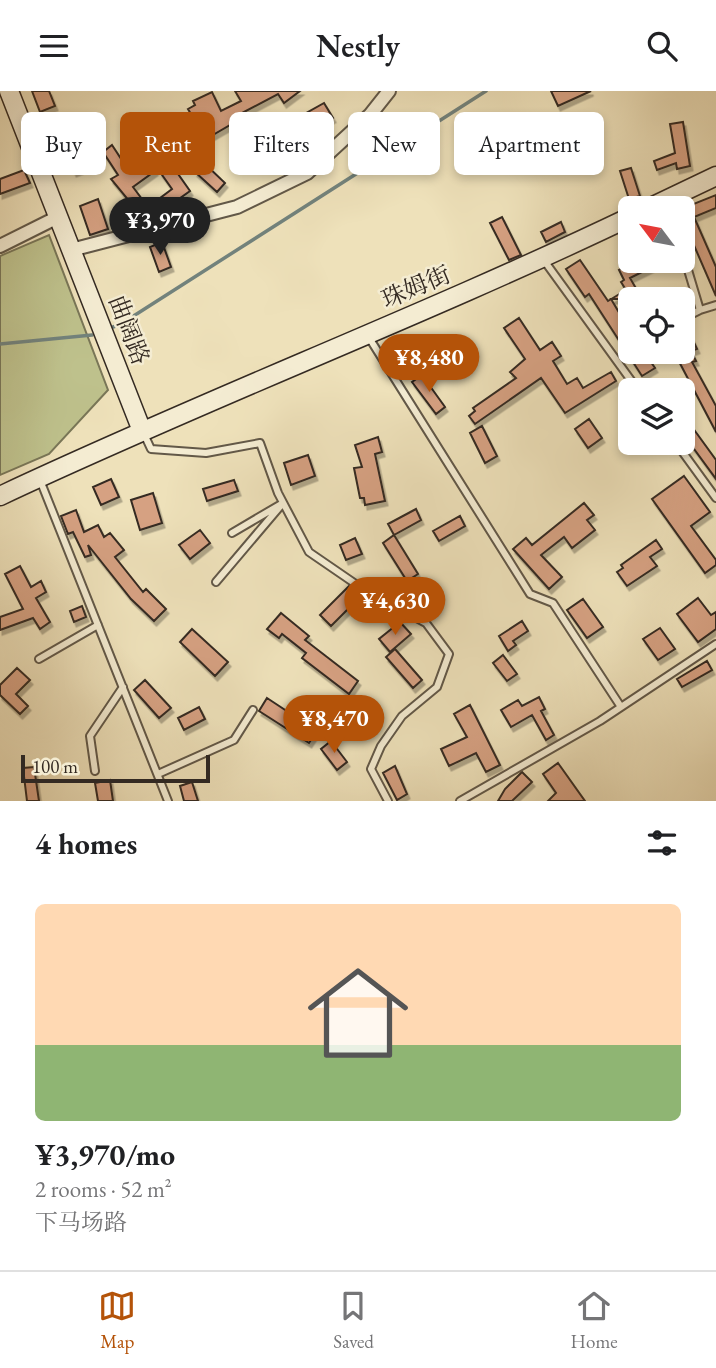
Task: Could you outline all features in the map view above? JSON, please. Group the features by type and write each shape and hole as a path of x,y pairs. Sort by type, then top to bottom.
{"main road":[{"name":"曲阔路","path":"9,91 142,431"},
{"path":"682,196 716,176"},
{"name":"珠姆街","path":"0,496 142,431 543,259 618,223"}],"street":[{"path":"71,250 237,207 307,173 370,115 389,91"},
{"path":"0,246 58,217"}],"lane":[{"path":"543,259 629,378"},
{"path":"689,273 700,310"},
{"path":"695,312 716,305"},
{"path":"366,335 530,594 553,603 621,708"},
{"path":"142,431 151,449 206,453 260,443 282,503 309,552 360,587 426,623 449,654 437,687 401,716 381,746 371,769 388,801"},
{"path":"685,455 716,498"},
{"path":"39,478 169,801"},
{"path":"232,533 282,503"},
{"path":"216,582 282,503"},
{"path":"38,659 98,625"},
{"path":"460,801 621,708 716,644"},
{"path":"95,771 90,736 123,687"},
{"path":"158,774 234,740 253,710"}],"green space":[{"path":"49,235 108,390 49,454 0,475 0,256"}],"building":[{"path":"32,91 49,91 55,106 40,112"},
{"path":"235,91 300,91 284,103 278,94 244,112 229,112 229,126 215,134 215,112 190,112 188,109 195,105 193,101 212,92 221,111 241,101"},
{"path":"551,91 591,91 558,106"},
{"path":"324,103 329,112 308,112"},
{"path":"683,122 690,166 677,169 676,163 657,170 654,161 675,153 670,124"},
{"path":"112,145 120,157 120,175 150,175 133,187 148,207 172,189 162,175 179,175 190,191 159,213 130,224 128,221 138,214 111,179 118,175 106,157 106,150"},
{"path":"631,168 640,196 628,196 620,171"},
{"path":"21,171 21,175 26,175 30,183 0,194 0,179"},
{"path":"215,173 225,183 217,192 198,175"},
{"path":"716,195 716,208 695,217 695,203"},
{"path":"98,199 108,229 90,235 80,206"},
{"path":"502,217 521,255 509,260 490,223"},
{"path":"695,219 716,267 716,296 695,248"},
{"path":"561,222 565,232 546,242 541,232"},
{"path":"162,242 171,267 159,272 150,247"},
{"path":"580,260 608,301 611,299 618,311 618,339 589,294 585,297 566,269"},
{"path":"620,273 640,273 630,278 635,287 624,287"},
{"path":"519,318 540,350 552,342 561,356 553,361 567,384 577,378 583,388 611,372 616,381 565,413 541,378 475,424 469,416 475,411 473,408 516,378 510,372 525,359 504,328"},
{"path":"634,364 652,364 655,368 642,376"},
{"path":"680,364 693,364 716,406 716,432 695,392 695,378 688,378"},
{"path":"422,375 445,407 436,414 412,382"},
{"path":"589,419 602,438 588,448 575,429"},
{"path":"482,426 497,456 485,463 470,433"},
{"path":"695,431 716,460 716,479 695,450"},
{"path":"378,437 382,452 375,454 385,501 365,505 364,498 360,498 354,468 362,467 355,445"},
{"path":"308,455 315,476 291,485 284,463"},
{"path":"684,476 710,512 691,526 716,560 716,565 705,573 652,499"},
{"path":"111,479 119,497 101,505 93,487"},
{"path":"234,480 238,491 207,501 203,489"},
{"path":"153,493 162,523 140,530 131,500"},
{"path":"584,503 594,515 587,520 595,530 572,548 564,537 541,555 562,577 549,589 513,549 526,538 532,545"},
{"path":"416,509 421,520 394,535 388,524"},
{"path":"76,510 84,532 98,525 104,537 110,533 124,550 115,557 143,592 146,589 166,609 154,621 131,599 88,545 91,555 85,557 73,532 68,534 61,516"},
{"path":"460,516 465,526 439,541 433,531"},
{"path":"200,530 210,543 190,559 179,545"},
{"path":"394,535 418,574 407,581 383,543"},
{"path":"355,538 362,554 346,560 340,545"},
{"path":"656,540 662,549 650,557 657,566 627,586 617,572 623,568 621,565"},
{"path":"20,566 31,587 41,581 46,592 36,598 50,622 40,629 33,618 0,630 0,617 23,609 5,574"},
{"path":"349,586 360,593 357,600 331,626 320,615"},
{"path":"698,598 711,615 716,612 716,629 698,642 677,614"},
{"path":"583,599 603,627 587,638 567,610"},
{"path":"82,606 86,617 74,622 70,611"},
{"path":"281,613 309,636 305,640 358,681 349,694 302,658 306,653 282,634 279,638 267,629"},
{"path":"522,621 528,631 513,641 516,645 508,651 499,636"},
{"path":"400,622 411,634 390,652 379,639"},
{"path":"660,628 675,649 658,660 643,639"},
{"path":"192,629 228,662 215,676 180,642"},
{"path":"395,649 422,680 413,688 386,657"},
{"path":"503,655 517,674 507,681 493,663"},
{"path":"707,661 712,670 682,687 677,679"},
{"path":"17,668 30,680 16,694 28,706 20,714 0,695 0,685"},
{"path":"145,680 171,708 159,718 134,690"},
{"path":"539,697 545,709 541,711 554,735 546,740 532,715 511,727 501,710 518,700 522,706"},
{"path":"267,698 317,731 309,743 259,711"},
{"path":"470,705 500,765 486,772 476,753 449,766 441,749 467,737 454,714"},
{"path":"199,707 205,719 184,730 178,718"},
{"path":"331,741 347,762 337,770 321,749"},
{"path":"558,763 585,801 548,801 556,793 543,774"},
{"path":"395,766 407,794 397,800 383,773"},
{"path":"34,767 39,801 27,801 23,768"},
{"path":"522,772 532,782 512,801 498,801 505,789"},
{"path":"110,780 113,801 98,801 95,783"},
{"path":"192,782 198,801 184,801 180,786"}],"waterway":[{"path":"113,327 486,91"},
{"path":"0,344 92,335"}]}
